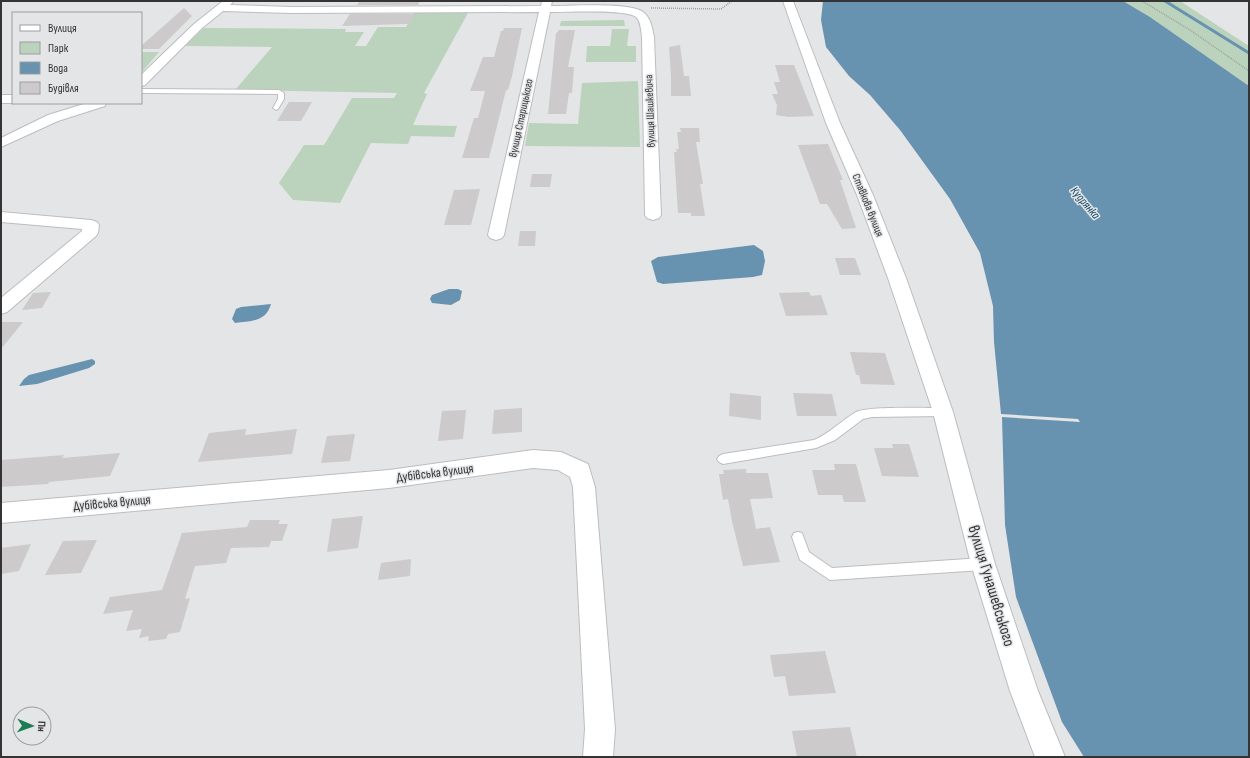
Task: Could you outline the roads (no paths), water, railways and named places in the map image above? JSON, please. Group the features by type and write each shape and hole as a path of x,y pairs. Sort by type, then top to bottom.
{"street":[{"name":"Ставкова вулиця","path":"788,1 833,123 865,195 897,278 943,412"},
{"path":"142,81 198,26 226,4 292,10 388,5 546,6"},
{"name":"вулиця Шашкевича","path":"546,6 642,10 648,37 653,214"},
{"name":"вулиця Старицького","path":"496,235 546,6"},
{"path":"1,99 12,99"},
{"path":"1,143 53,118 97,104"},
{"path":"1,217 91,225 90,233 1,308"},
{"name":"вулиця Гунашевського","path":"943,412 983,564 1024,691 1050,757"},
{"name":"Дубівська вулиця","path":"1,513 389,479 533,459 561,461 580,471 584,487 600,729 598,757"}],"lane":[{"path":"142,92 278,92 281,93 281,96 276,108"},
{"path":"723,459 816,444 831,437 860,415 872,413 943,412"},
{"path":"798,537 804,556 830,574 983,564"}],"water":[{"name":"Кудрянка","path":"823,1 1123,1 1150,17 1249,86 1249,757 1084,757 1062,722 1016,597 1005,525 1002,417 1080,422 1078,419 1001,414 994,342 993,306 980,253 950,199 900,130 870,95 849,76 826,47 821,20"},
{"path":"754,245 763,251 765,261 762,275 753,277 663,284 657,282 651,261 658,257"},
{"path":"449,289 458,289 462,291 460,300 451,305 432,303 430,299 432,295"},
{"path":"271,304 266,314 257,320 235,323 232,319 236,309 241,307"},
{"path":"92,359 95,361 95,364 89,368 37,384 19,386 29,375"}],"waterway":[{"path":"1165,1 1249,53"}]}
